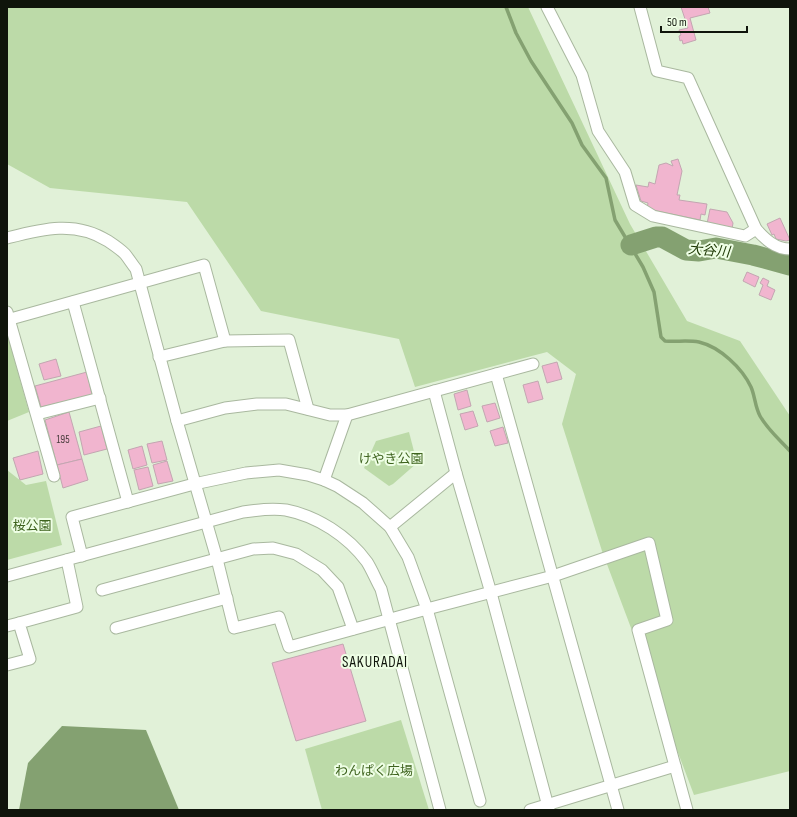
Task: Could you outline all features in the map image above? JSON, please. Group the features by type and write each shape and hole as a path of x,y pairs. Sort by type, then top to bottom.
{"street":[{"path":"547,7 582,75 598,131 625,172 635,205 653,216 745,236 756,229"},
{"path":"640,7 657,71 688,78 756,229 764,238 775,245 784,249 790,249"},
{"path":"7,238 60,227 90,232 100,236 124,254 136,269 194,484 217,559 234,628 279,617 289,647 553,576 649,543 667,620 638,630 687,810"},
{"path":"54,476 8,317 74,302 204,265 225,341"},
{"path":"74,302 128,502"},
{"path":"159,357 225,341 289,340 308,409"},
{"path":"177,421 225,408 257,404 286,404 330,415 347,415 534,364"},
{"path":"496,374 618,810"},
{"path":"434,391 491,593 548,807"},
{"path":"37,414 100,398"},
{"path":"324,480 347,415"},
{"path":"82,556 72,517 194,484 246,473 279,470 308,475 338,486 363,503 390,527 408,557 427,609 480,801"},
{"path":"390,527 456,473"},
{"path":"7,576 243,512 269,509 291,512 311,518 321,523 352,545 368,564 380,589 440,810"},
{"path":"102,590 253,549 273,548 296,554 322,570 338,587 352,629"},
{"path":"7,626 77,607 67,560"},
{"path":"116,628 226,598"},
{"path":"7,665 30,659 19,623"},
{"path":"530,810 548,807 611,785 675,766"}],"green space":[{"path":"7,7 528,7 630,224 687,321 740,341 790,416 790,771 694,795 602,551 562,424 576,374 547,352 415,387 399,339 261,311 187,202 50,188 7,164"},
{"path":"7,333 29,412 7,421"},
{"name":"けやき公園","path":"409,432 417,463 393,484 389,486 364,468 376,441"},
{"name":"桜公園","path":"7,470 26,485 46,481 62,545 7,560"},
{"name":"わんぱく広場","path":"401,720 429,810 322,810 305,749"}],"shaded area":[{"path":"62,726 146,730 179,810 19,810 28,763"}],"building":[{"path":"681,7 708,7 710,13 690,18 696,40 683,44 682,40 680,41 679,36 681,35 679,30 688,28"},
{"path":"678,159 682,171 677,195 680,195 679,200 707,204 705,215 701,214 700,220 647,209 648,203 641,201 636,185 648,187 649,182 655,184 659,165 666,163 673,166 671,161"},
{"path":"710,209 727,212 733,223 732,229 707,224"},
{"path":"780,218 790,240 786,241 776,239 774,234 772,235 767,224"},
{"path":"747,272 759,277 755,287 743,281"},
{"path":"763,278 769,281 767,286 775,290 771,300 759,295 763,285 760,283"},
{"path":"56,359 61,376 44,380 39,364"},
{"path":"557,362 562,379 547,383 542,366"},
{"path":"87,372 92,395 41,407 35,386"},
{"path":"538,381 543,399 528,403 523,385"},
{"path":"467,390 471,406 458,410 454,394"},
{"path":"495,403 500,418 487,422 482,406"},
{"path":"473,411 478,426 465,430 460,414"},
{"path":"69,412 82,459 57,465 45,420"},
{"path":"101,426 107,449 84,455 79,432"},
{"path":"503,427 508,443 495,446 490,431"},
{"path":"162,441 167,460 152,463 147,444"},
{"path":"142,446 147,465 133,469 128,450"},
{"path":"38,451 43,474 20,480 13,458"},
{"path":"82,459 88,480 63,488 57,465"},
{"path":"167,461 173,481 158,484 153,465"},
{"path":"148,467 153,486 139,490 134,470"},
{"path":"343,644 366,721 296,741 272,663"}],"waterway":[{"path":"506,7 516,33 531,61 572,123 582,145 606,178 615,220 643,267 654,292 661,337 665,341 699,342 715,348 730,359 751,387 757,409 763,421 790,451"},
{"name":"大谷川","path":"631,245 656,237 662,237 686,250 699,251 716,248 753,255 790,265"}],"district":[{"name":"SAKURADAI","path":"375,662"}]}
